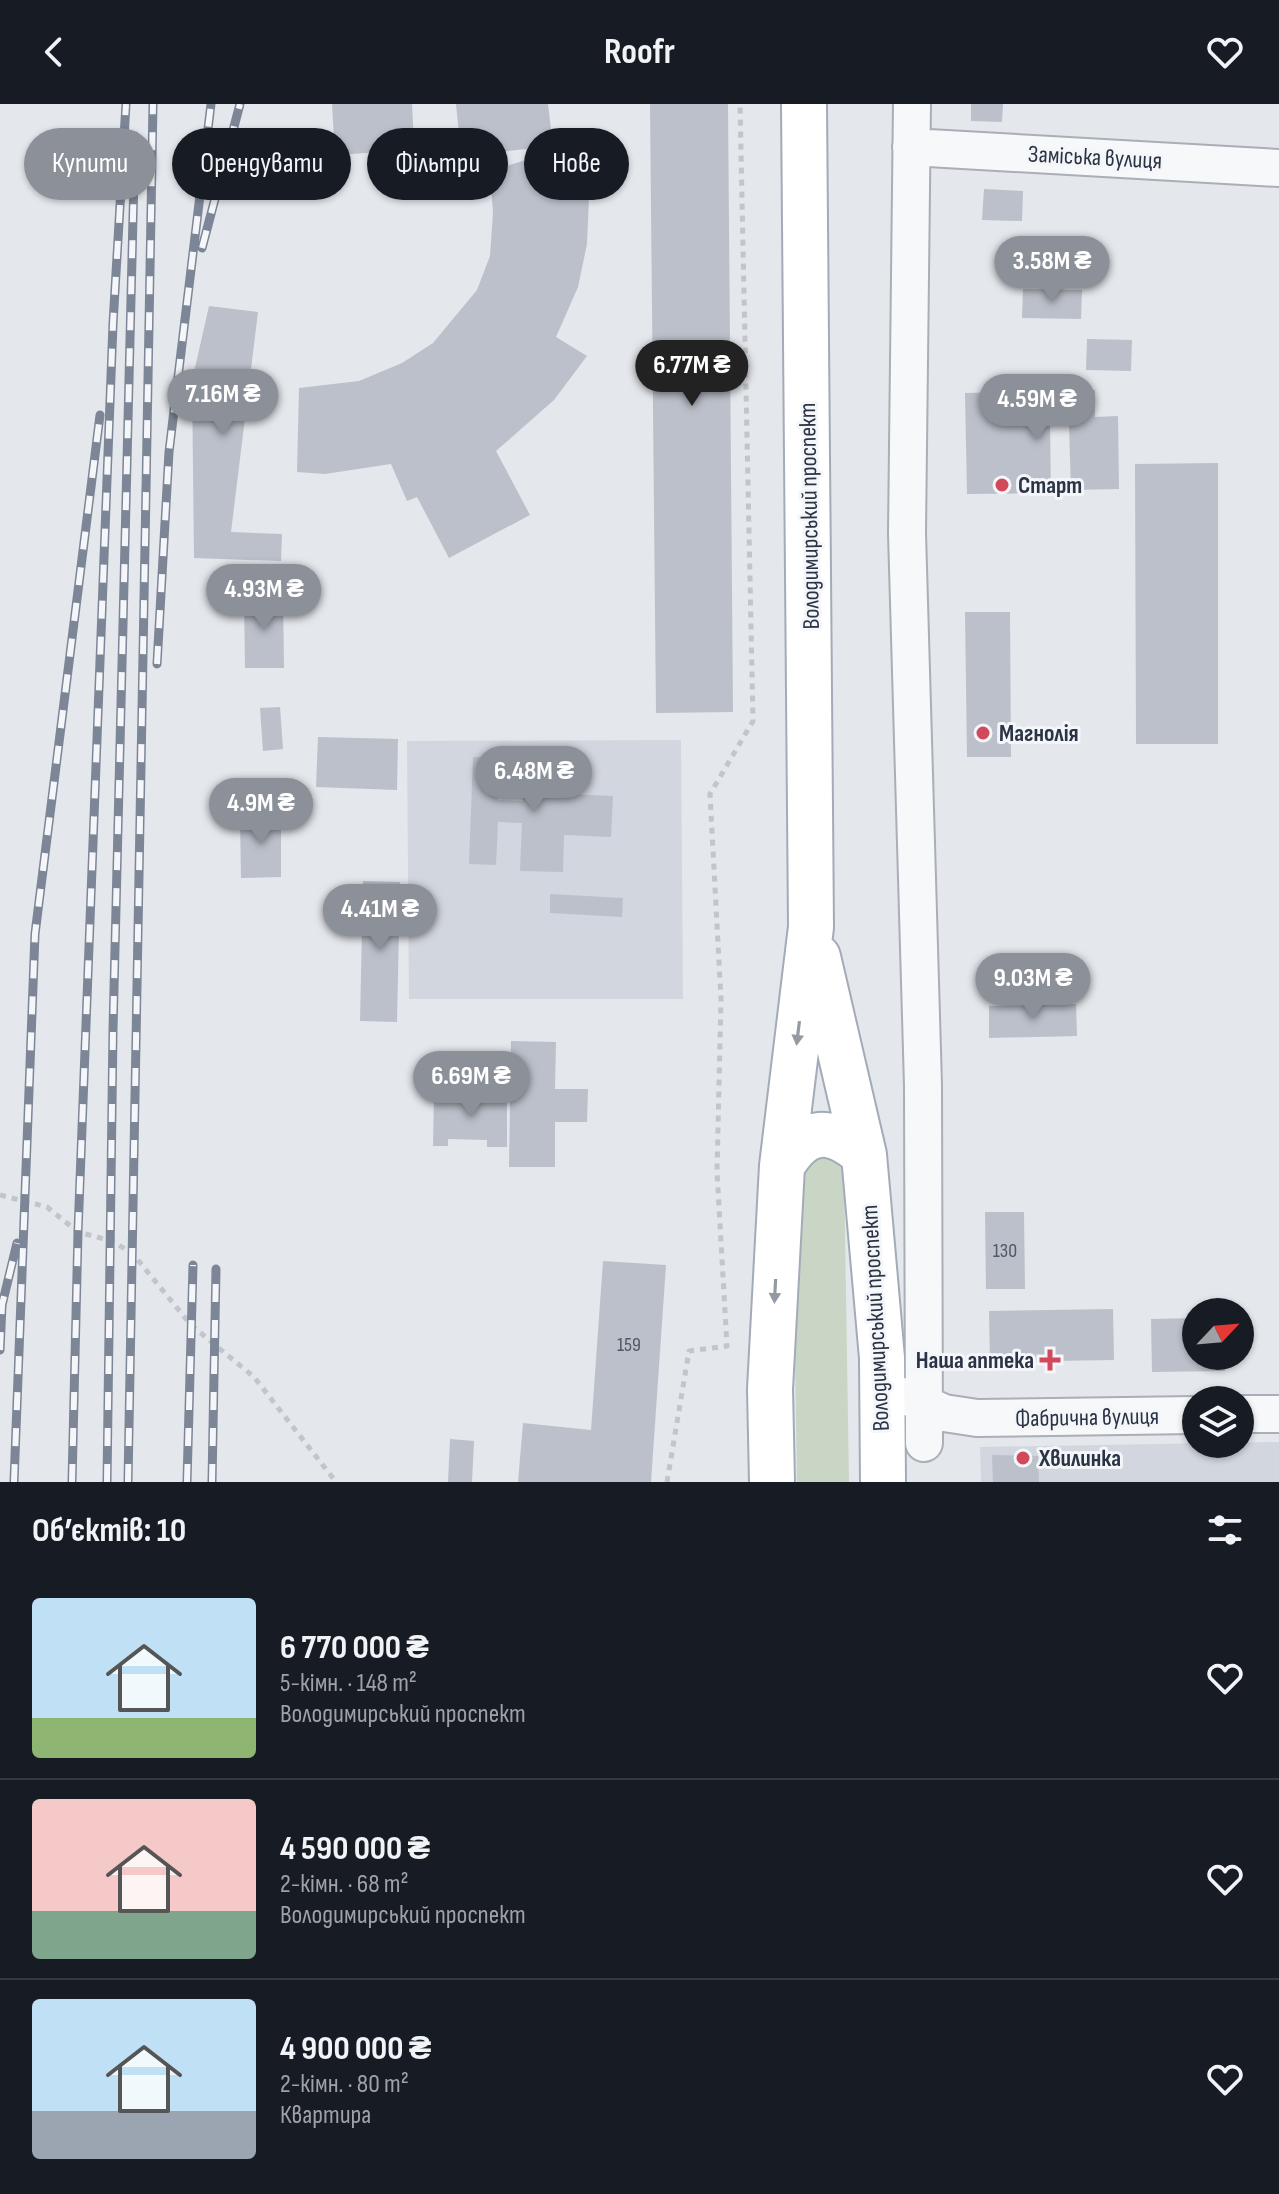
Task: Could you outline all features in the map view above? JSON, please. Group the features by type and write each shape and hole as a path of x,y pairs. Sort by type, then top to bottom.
{"main road":[{"name":"Володимирський проспект","path":"772,1482 770,1389 782,1166 811,927 804,104"},
{"name":"Володимирський проспект","path":"811,927 864,1155 882,1358 883,1482"},
{"path":"782,1166 790,1152 810,1136 827,1134 846,1140 864,1155"}],"street":[{"path":"912,104 907,533 923,1085 924,1443"},
{"name":"Заміська вулиця","path":"911,147 1279,168"},
{"path":"882,1358 891,1379 907,1397 926,1406 977,1418"},
{"path":"1254,1414 1279,1414"},
{"name":"Фабрична вулиця","path":"977,1418 1182,1415"},
{"path":"891,1482 924,1443 957,1423 977,1418"}],"path":[{"path":"667,1482 689,1351 727,1346 717,1172 721,999 710,794 753,721 740,104"},
{"path":"0,1195 47,1207 78,1232 112,1241 133,1254 191,1325 254,1377 336,1482"}],"shaded area":[{"path":"681,740 683,999 409,999 407,741"},
{"path":"1254,1442 1279,1442 1279,1482 981,1482 980,1447 1182,1444 1182,1458 1254,1458"}],"green space":[{"path":"817,1146 844,1168 849,1482 797,1482 792,1164"}],"building":[{"path":"332,104 412,104 413,128 367,128 367,153 351,154 351,128 333,128"},
{"path":"456,104 548,104 551,128 524,128 524,149 508,151 508,128 458,128"},
{"path":"650,104 728,104 733,712 656,713"},
{"path":"971,104 1003,104 1002,122 971,121"},
{"path":"524,161 524,200 589,200 587,244 578,287 556,337 587,356 554,400 496,451 530,515 449,558 417,497 407,501 391,464 325,474 297,472 299,388 359,381 402,363 433,343 477,290 490,256 492,200 508,200 508,165"},
{"path":"984,189 1023,191 1022,221 982,220"},
{"path":"1023,289 1082,290 1081,319 1022,318"},
{"path":"209,306 258,312 231,532 282,534 281,561 194,558 192,381"},
{"path":"1087,339 1132,340 1131,371 1086,370"},
{"path":"1095,390 1095,417 1118,416 1119,489 1071,490 1069,425 1082,424 1050,424 1051,493 967,494 965,393"},
{"path":"1218,463 1218,744 1136,744 1135,464"},
{"path":"283,595 284,668 245,668 244,596"},
{"path":"965,612 1010,612 1011,757 967,757"},
{"path":"280,707 283,749 263,751 260,708"},
{"path":"318,737 398,739 397,790 316,787"},
{"path":"473,757 499,758 498,800 523,801 524,757 567,759 565,794 613,796 611,837 564,835 563,872 520,871 522,823 498,822 496,865 469,864"},
{"path":"281,814 281,877 241,878 240,815"},
{"path":"363,881 400,882 397,1022 360,1021"},
{"path":"550,894 623,898 622,917 550,913"},
{"path":"1076,1004 1077,1036 989,1038 989,1006"},
{"path":"511,1041 556,1042 555,1089 588,1089 587,1122 555,1122 555,1167 509,1167"},
{"path":"434,1095 507,1096 507,1147 487,1147 487,1140 448,1139 448,1146 433,1146"},
{"path":"985,1212 1024,1212 1025,1289 986,1289"},
{"path":"603,1261 666,1265 651,1482 518,1482 523,1423 591,1430"},
{"path":"1113,1309 1114,1360 990,1362 989,1311"},
{"path":"1182,1318 1182,1370 1225,1371 1152,1372 1151,1319"},
{"path":"450,1439 474,1441 472,1482 448,1482"},
{"path":"992,1455 1038,1456 1039,1482 993,1482"}],"railway":[{"path":"72,1482 78,1232 113,324 126,104"},
{"path":"128,1482 153,104"},
{"path":"157,664 169,452 211,104"},
{"path":"202,248 240,104"},
{"path":"107,1482 113,1030 133,200"},
{"path":"14,1482 35,934 100,415"},
{"path":"0,1350 2,1305 17,1243"},
{"path":"187,1482 193,1265"},
{"path":"212,1482 216,1269"}],"place":[{"name":"Старт","path":"1002,485"},
{"name":"Магнолія","path":"983,733"},
{"name":"Наша аптека","path":"1050,1360"},
{"name":"Хвилинка","path":"1023,1458"}]}
